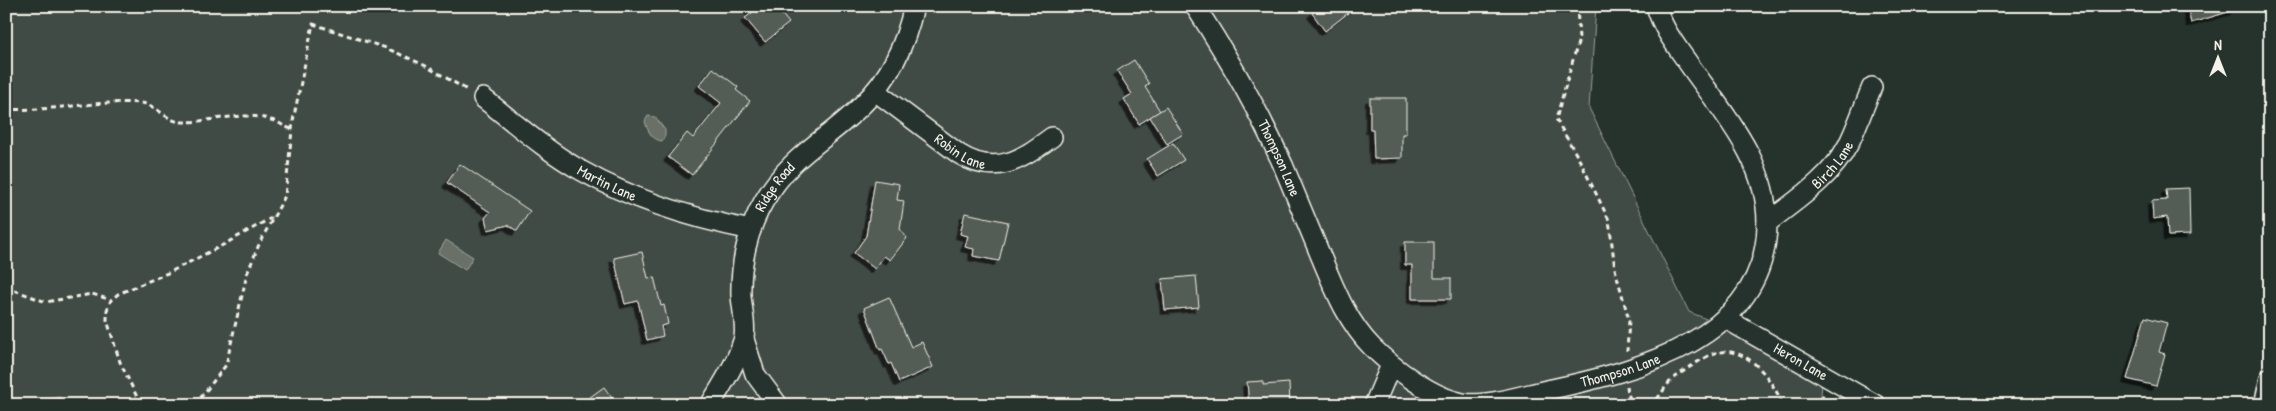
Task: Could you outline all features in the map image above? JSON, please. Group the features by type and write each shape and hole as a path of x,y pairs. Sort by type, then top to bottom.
{"street":[{"name":"Ridge Road","path":"710,405 728,376 744,339 741,288 743,264 751,230 764,202 791,165 812,145 846,120 875,91 892,66 900,49 914,6"},
{"name":"Thompson Lane","path":"1195,6 1223,48 1254,104 1282,163 1337,295 1351,319 1369,344 1392,365 1438,394 1464,403 1487,402 1566,386 1656,361 1704,335 1726,319 1745,295 1760,264 1766,244 1767,223 1765,196 1759,172 1747,147 1666,32 1656,6"},
{"name":"Birch Lane","path":"1767,223 1807,192 1834,165 1847,146 1872,87"},
{"name":"Robin Lane","path":"875,91 959,154 972,162 987,167 1006,165 1036,149 1052,137"},
{"name":"Martin Lane","path":"483,98 550,151 580,170 624,193 664,209 706,221 751,230"},
{"name":"Heron Lane","path":"1726,319 1876,405"},
{"path":"744,339 755,374 778,405"},
{"path":"1374,405 1392,365"},
{"path":"2264,405 2270,378"}],"path":[{"path":"1577,6 1579,39 1556,118 1609,220 1615,268 1629,320 1627,357"},
{"path":"195,405 226,365 247,274 260,242 285,196 292,129 312,24 386,48 424,65 455,85 483,98"},
{"path":"6,109 39,110 101,103 143,103 157,107 174,122 232,116 271,120 292,129"},
{"path":"137,405 137,397 120,362 107,320 107,310 111,300 118,294 170,272 273,217"},
{"path":"6,287 46,302 92,294 111,300"},
{"path":"1650,405 1660,398 1671,381 1683,372 1714,353 1727,352 1742,356 1757,365 1768,377 1783,405"},
{"path":"1627,380 1628,394 1633,405"},
{"path":"1814,405 1829,391"}],"shaded area":[{"path":"6,6 1596,6 1589,108 1689,312 1778,348 1822,384 1820,405 6,405"},
{"path":"648,116 655,117 665,130 665,136 662,141 655,139 649,131 645,121"},
{"path":"446,240 473,257 465,270 438,253"},
{"path":"59,397 74,405 27,405"}],"building":[{"path":"746,6 775,6 789,23 765,42 745,18 752,13"},
{"path":"1321,6 1357,6 1325,31 1312,13"},
{"path":"2187,6 2235,6 2235,10 2191,23"},
{"path":"1134,60 1149,84 1145,87 1160,111 1139,124 1124,99 1132,94 1117,71"},
{"path":"713,68 738,87 736,90 750,101 692,175 668,157 687,133 693,138 721,103 699,86"},
{"path":"1370,98 1406,98 1406,134 1402,134 1402,158 1374,159 1373,129 1370,129"},
{"path":"1166,107 1183,134 1167,144 1150,117"},
{"path":"1173,143 1184,160 1158,176 1147,159"},
{"path":"460,164 530,211 517,231 508,225 488,230 485,218 490,212 447,183"},
{"path":"875,180 899,184 897,200 904,201 900,229 907,238 890,260 884,256 875,269 854,253 866,236"},
{"path":"2189,188 2190,235 2168,236 2167,217 2153,219 2152,201 2167,200 2166,189"},
{"path":"965,213 1008,222 999,261 973,256 974,249 965,247 968,236 960,234"},
{"path":"1405,242 1434,242 1434,278 1451,278 1451,299 1412,299 1412,265 1405,265"},
{"path":"642,252 648,278 654,277 661,306 664,305 668,324 661,326 663,336 647,340 638,301 625,304 614,258"},
{"path":"1196,276 1199,307 1165,310 1162,279"},
{"path":"889,297 911,347 922,342 933,367 899,382 891,363 889,364 882,349 880,350 864,308"},
{"path":"2145,317 2167,323 2159,352 2165,354 2156,386 2127,379"},
{"path":"1263,381 1263,385 1289,383 1290,404 1249,405 1247,382"},
{"path":"604,387 617,405 579,405"}]}
